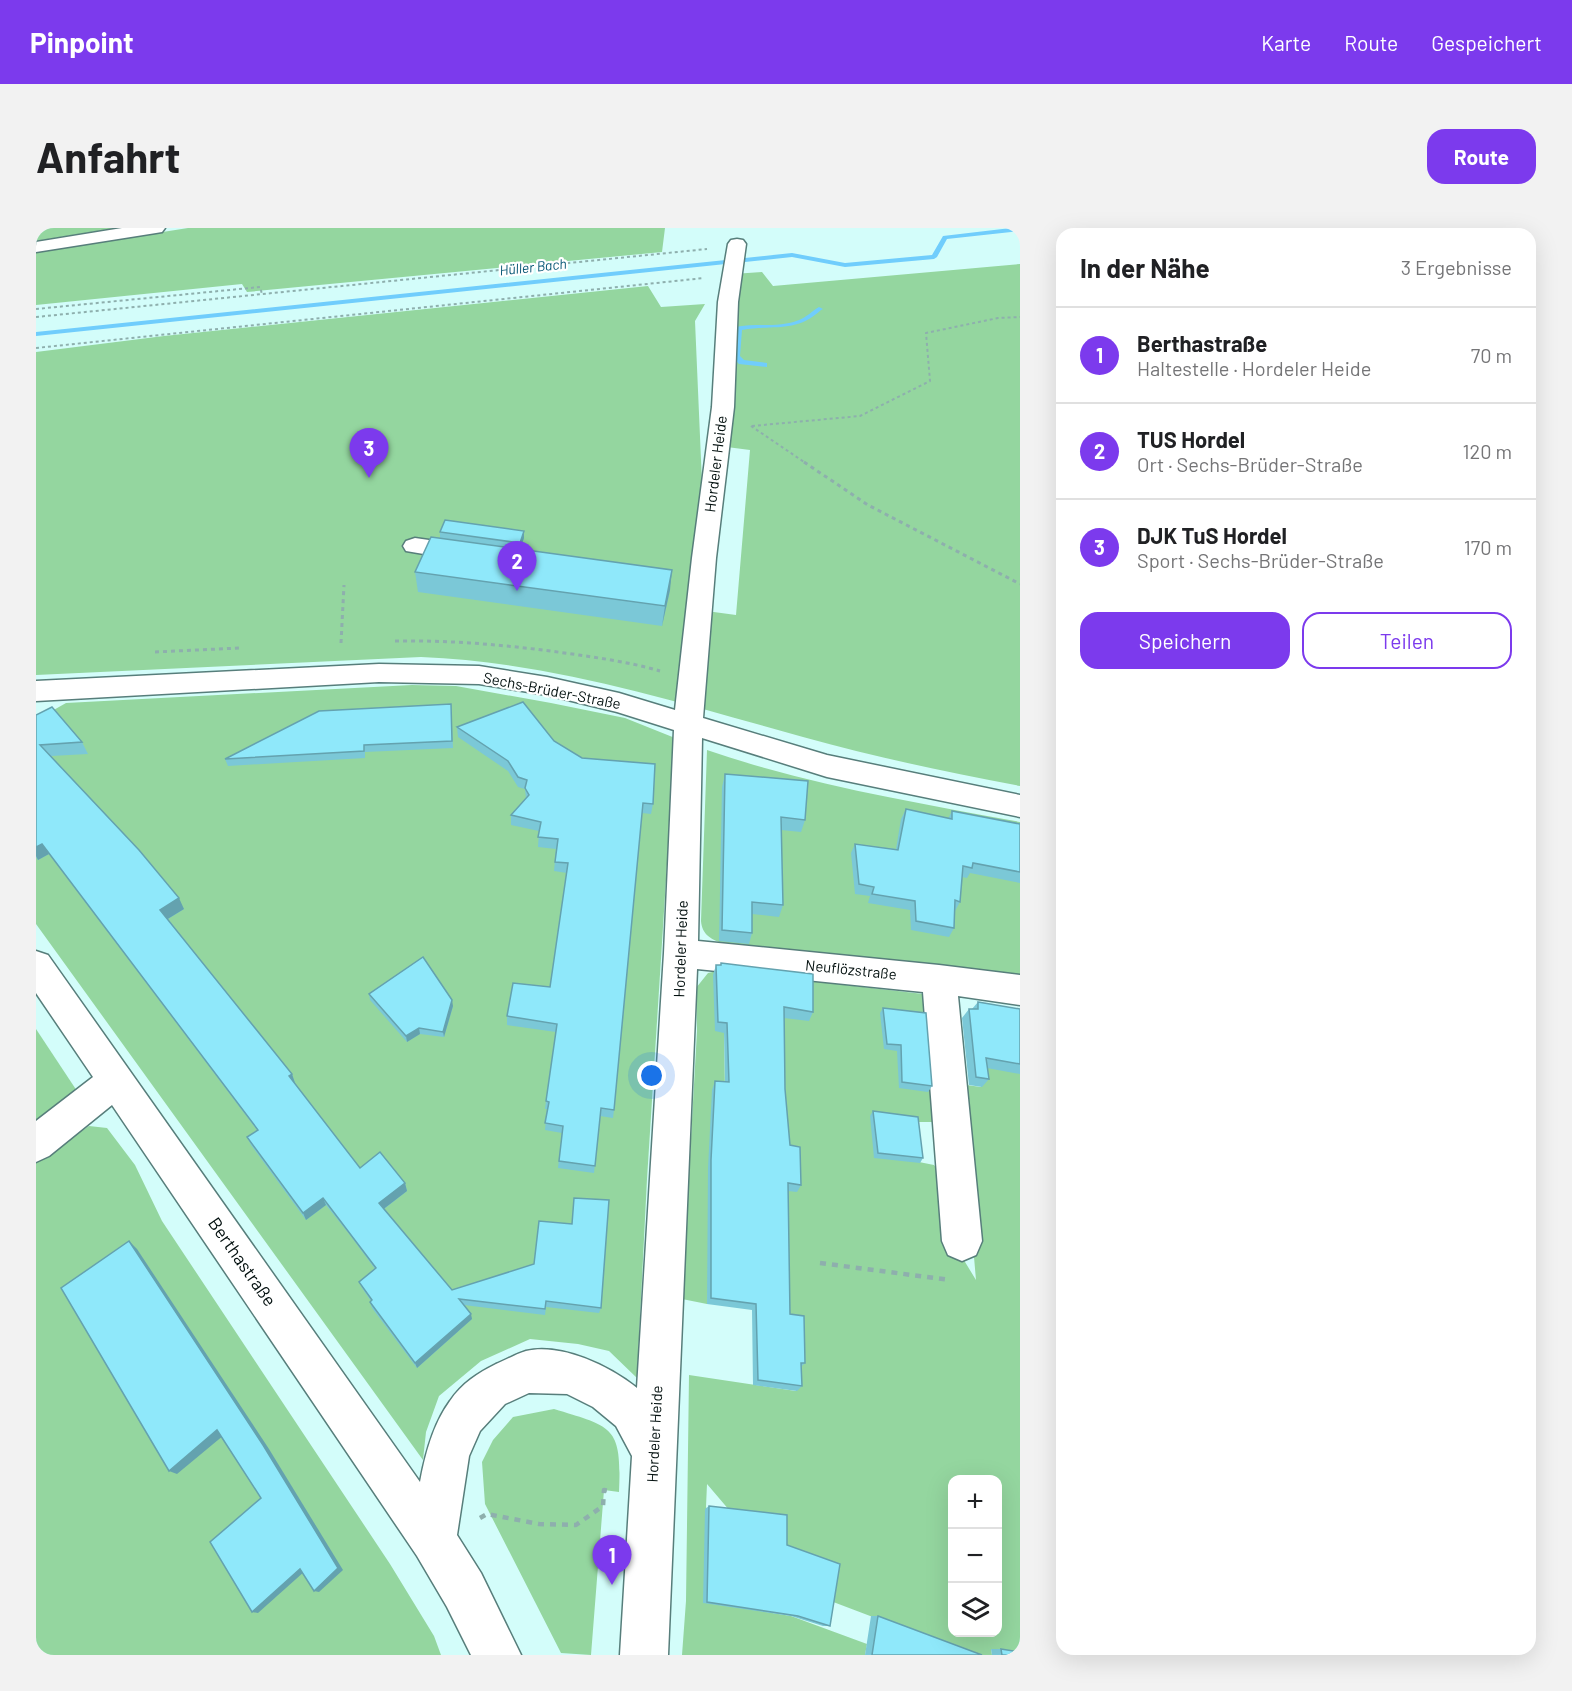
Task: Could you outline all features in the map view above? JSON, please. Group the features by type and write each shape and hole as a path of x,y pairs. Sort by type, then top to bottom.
{"street":[{"path":"36,247 156,228"},
{"name":"Hordeler Heide","path":"644,1655 681,953 688,723 704,558 722,418 728,302 723,276 737,245"},
{"path":"415,546 491,556"},
{"name":"Sechs-Brüder-Straße","path":"36,691 379,672 479,675 547,686 619,703 827,766 1020,806"},
{"name":"Neuflözstraße","path":"681,953 939,979 1020,990"},
{"name":"Berthastraße","path":"36,965 433,1540 464,1590 497,1655"},
{"path":"939,979 962,1241"},
{"path":"36,1144 115,1081"},
{"path":"433,1540 447,1454 465,1416 490,1389 527,1372 570,1373 608,1392 631,1411 654,1451"}],"path":[{"path":"36,317 737,245"},
{"path":"36,348 723,276"},
{"path":"36,309 260,287 262,294"},
{"path":"1020,317 998,318 926,333 930,381 860,416 751,426 868,505 1020,584"},
{"path":"341,643 344,585"},
{"path":"820,1263 956,1281"},
{"path":"433,1540 487,1514 539,1524 576,1525 603,1506 604,1490 652,1499"}],"green space":[{"path":"36,228 116,228 36,241"},
{"path":"188,228 665,228 662,252 247,292 242,284 36,305 36,252"},
{"path":"1020,264 1020,786 857,751 566,675 470,660 421,657 36,675 36,352 164,336 648,286 661,307 705,304 695,321 704,529 699,610 736,615 750,450 719,446 733,274 762,272 773,286"},
{"path":"412,685 456,686 551,703 625,718 675,738 647,1179 637,1378 609,1351 578,1344 530,1339 481,1361 439,1396 426,1432 423,1460 36,924 36,720 66,703"},
{"path":"707,750 823,783 1020,822 1020,977 725,944 708,936 703,930 701,921"},
{"path":"717,971 724,1033 725,1091 707,1304 682,1299 697,1031 696,988 708,973"},
{"path":"794,979 932,995 943,1122 914,1122 919,1162 934,1165 948,1186 951,1239 976,1280 959,1084 981,1087 977,1039 1020,1073 1020,1653 991,1649 992,1655 973,1655 828,1600 730,1511 707,1484 706,1507 742,1608 791,1616 867,1644 865,1655 682,1655 686,1601 689,1375 796,1391 785,1320 780,1017"},
{"path":"36,1029 77,1091 36,1124"},
{"path":"89,1126 107,1128 135,1165 162,1221 390,1564 434,1636 441,1655 36,1655 36,1162"},
{"path":"554,1409 601,1426 610,1433 615,1441 618,1454 619,1492 604,1490 591,1655 561,1653 485,1504 482,1462 493,1440 513,1417"}],"building":[{"path":"445,520 524,531 520,543 440,532"},
{"path":"431,537 672,570 665,606 415,572"},
{"path":"523,702 554,741 582,758 655,764 653,804 643,803 614,1110 601,1108 595,1166 559,1161 563,1126 545,1123 557,1024 507,1016 513,983 550,987 568,863 555,862 558,839 538,837 541,822 511,815 529,795 525,788 527,780 518,777 508,761 457,727"},
{"path":"451,704 452,741 364,745 364,751 225,759 319,711"},
{"path":"52,707 82,742 40,745 139,850 179,898 160,910 292,1074 289,1076 360,1168 380,1152 405,1183 379,1203 452,1290 534,1264 539,1221 572,1224 574,1198 609,1200 601,1308 546,1301 545,1309 459,1299 471,1314 415,1363 370,1302 372,1300 359,1282 376,1268 323,1198 303,1213 247,1137 258,1130 42,844 36,847 36,715"},
{"path":"725,774 808,781 805,820 781,817 783,905 752,902 752,933 722,930"},
{"path":"906,809 952,819 952,811 1020,824 1020,872 973,863 972,868 963,866 960,902 955,900 954,928 916,921 915,901 872,894 874,887 859,884 855,844 898,850"},
{"path":"423,957 452,1000 443,1032 419,1028 406,1036 369,994"},
{"path":"721,963 813,974 813,1012 784,1007 785,1089 790,1145 800,1147 801,1185 788,1183 790,1314 804,1316 805,1363 801,1363 802,1386 758,1380 756,1304 711,1298 711,1160 715,1081 729,1082 727,1023 718,1022 716,965 721,965"},
{"path":"978,1002 1020,1009 1020,1064 986,1058 989,1079 976,1077 969,1009 978,1009"},
{"path":"883,1008 926,1013 932,1086 902,1082 901,1045 887,1044"},
{"path":"873,1111 918,1117 923,1158 878,1153"},
{"path":"129,1241 263,1445 338,1568 314,1591 300,1569 252,1612 210,1542 261,1498 217,1430 169,1471 61,1288"},
{"path":"709,1506 787,1515 787,1545 840,1564 830,1626 798,1616 707,1602"},
{"path":"878,1616 982,1655 872,1655"},
{"path":"1001,1649 1020,1652 1020,1655 1002,1655"}],"waterway":[{"name":"Hüller Bach","path":"36,334 792,255 845,265 934,257 945,237 1020,229"},
{"path":"764,365 742,362 736,357 738,329 791,325 810,317 819,309"}],"place":[{"name":"DJK TuS Hordel","path":"369,478"},
{"name":"TUS Hordel","path":"517,591"},
{"name":"Berthastraße","path":"612,1585"}]}
